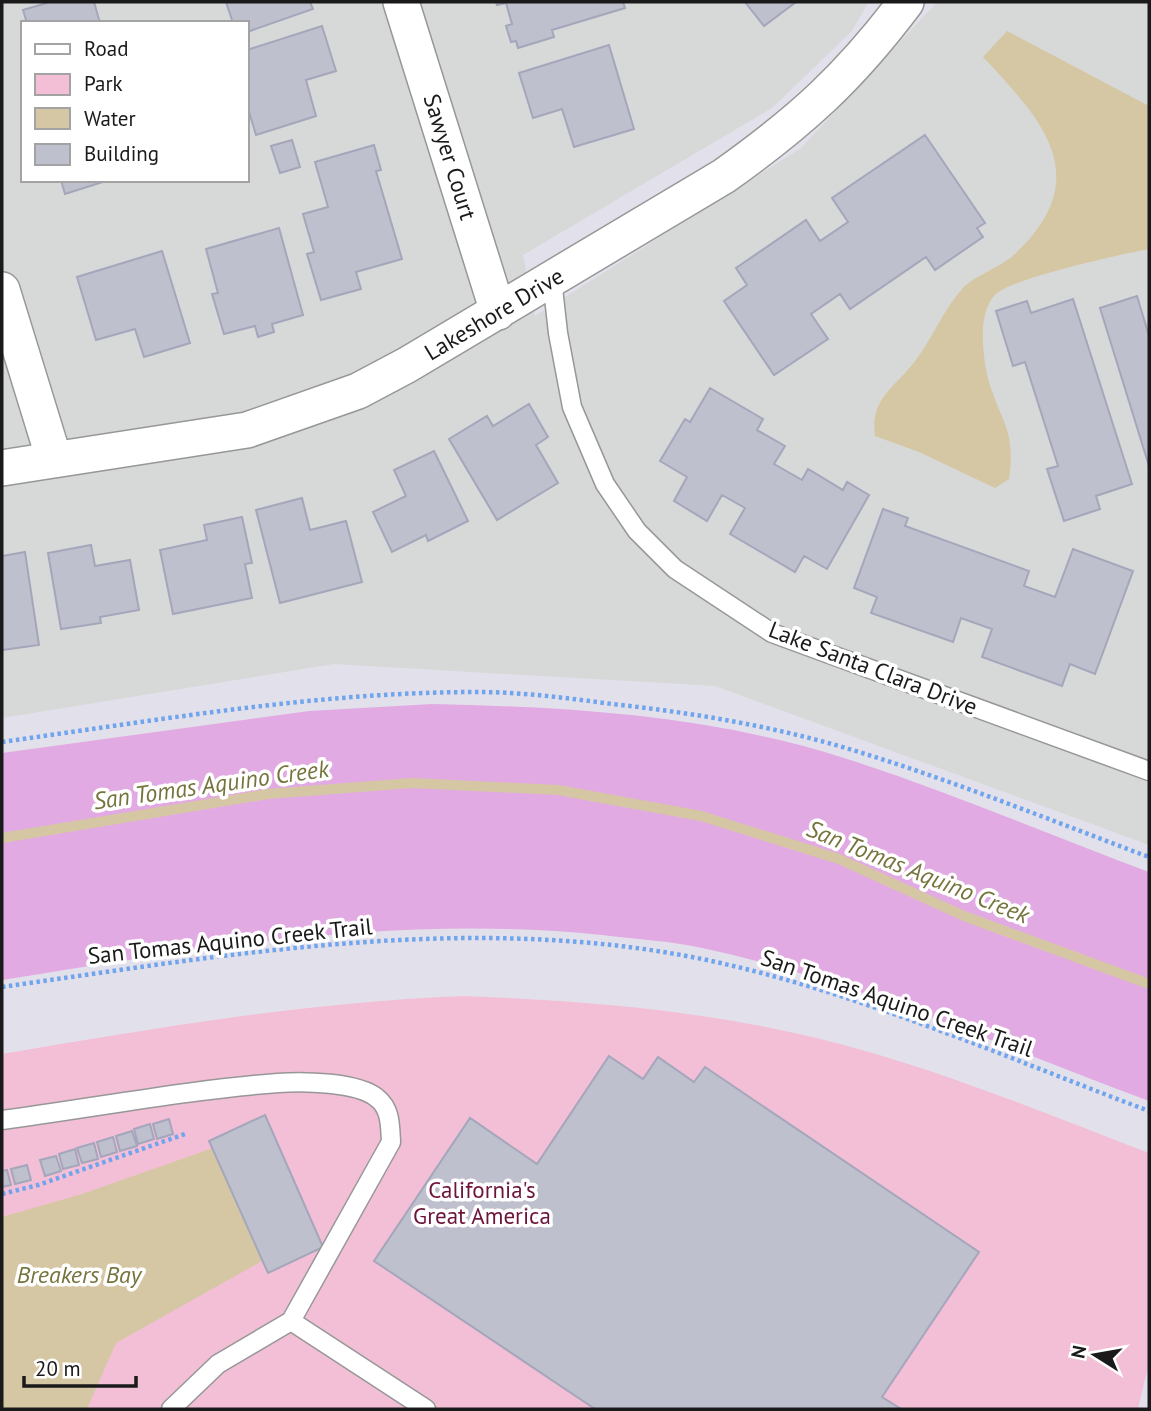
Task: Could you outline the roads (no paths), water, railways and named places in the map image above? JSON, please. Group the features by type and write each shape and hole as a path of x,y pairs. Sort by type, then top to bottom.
{"street":[{"name":"Sawyer Court","path":"401,2 498,312"},
{"name":"Lakeshore Drive","path":"2,468 247,430 305,411 382,378 498,312 723,176 798,122 870,50 906,2"},
{"path":"2,290 54,459"}],"lane":[{"name":"Lake Santa Clara Drive","path":"552,279 558,333 572,407 605,484 637,531 675,569 772,633 1149,771"},
{"path":"2,1120 280,1082 342,1085 363,1089 379,1098 390,1117 391,1142 290,1321 218,1364 171,1409"},
{"path":"290,1321 426,1409"}],"water":[{"path":"1007,31 1149,106 1149,249 1069,267 1024,281 1007,287 990,302 983,324 985,361 989,382 1007,428 1011,449 1009,479 995,488 919,452 875,436 874,424 884,397 919,356 955,298 967,284 1015,254 1039,226 1053,200 1056,175 1052,151 1041,127 1025,104 983,57"},
{"name":"Breakers Bay","path":"213,1148 262,1261 116,1343 87,1409 2,1409 2,1217 82,1194"}],"waterway":[{"name":"San Tomas Aquino Creek","path":"2,838 268,794 412,783 558,790 701,816 839,859 964,916 1149,984"}],"park label":[{"name":"California's Great America","path":"482,1203"}]}
